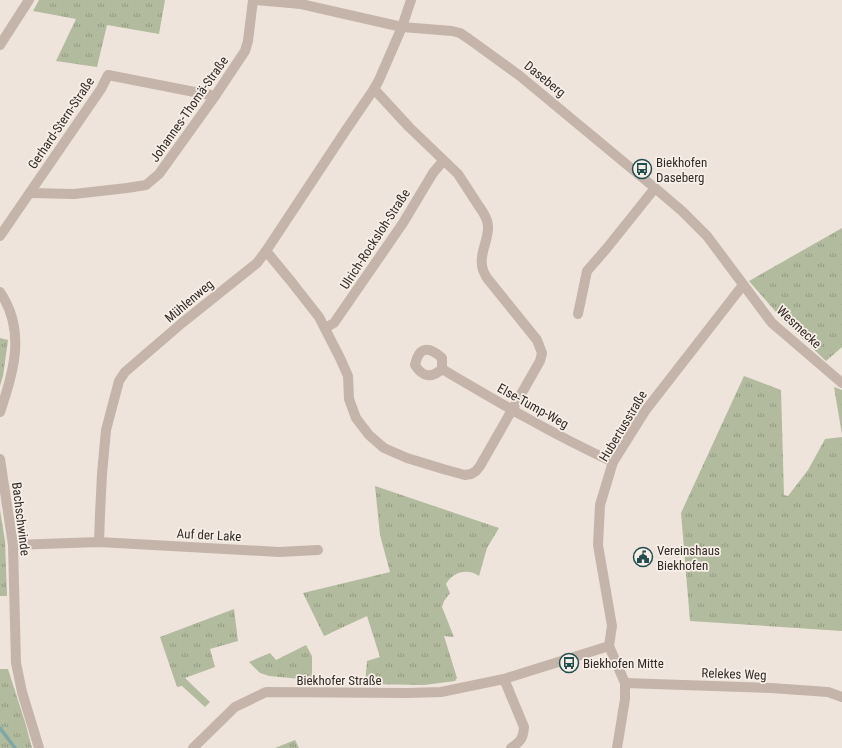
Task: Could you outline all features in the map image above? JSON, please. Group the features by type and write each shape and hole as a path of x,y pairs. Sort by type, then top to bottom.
{"street":[{"path":"0,45 30,0"},
{"name":"Daseberg","path":"254,0 301,4 402,27 460,33 520,76 682,211 707,236 743,285"},
{"name":"Johannes-Thomä-Straße","path":"30,193 74,194 127,188 146,185 159,174 245,51 248,42 254,0"},
{"name":"Mühlenweg","path":"99,542 102,474 106,430 119,381 125,372 182,323 256,263 266,251 374,89 402,27 411,0"},
{"name":"Gerhard-Stern-Straße","path":"0,236 101,89 108,75 215,96"},
{"path":"266,251 319,317 348,376 349,399 356,418 369,435 384,448 406,458 465,474 471,474 476,471 513,410 540,361 542,353 536,340 487,278 483,270 483,252 488,232 487,220 458,174 409,127 374,89"},
{"name":"Ulrich-Rocksloh-Straße","path":"325,328 334,323 402,223 433,173 443,161"},
{"path":"578,314 587,271 655,188"},
{"name":"Wesmecke","path":"743,285 772,323 842,384"},
{"name":"Hubertusstraße","path":"609,646 612,626 598,545 600,505 613,462 644,411 743,285"},
{"path":"0,292 10,310 14,326 16,347 11,377 0,412"},
{"name":"Else-Tump-Weg","path":"442,369 549,431 613,462"},
{"name":"Bachschwinde","path":"0,459 13,545 16,663 22,692 39,748"},
{"path":"13,545 99,542"},
{"name":"Auf der Lake","path":"99,542 279,552 318,550"},
{"path":"609,646 625,683 625,699 617,748"},
{"name":"Biekhofer Straße","path":"193,748 235,707 266,692 441,692 504,679 609,646"},
{"path":"504,679 524,727 524,735 520,742 511,748"},
{"name":"Relekes Weg","path":"625,683 771,688 828,692 842,697"}],"green space":[{"path":"39,0 165,0 159,34 107,25 97,67 56,61 76,19 33,11"},
{"path":"842,228 842,347 826,361 783,320 749,281"},
{"path":"0,338 8,340 3,376 0,386"},
{"path":"744,376 781,390 784,495 788,496 808,470 825,439 842,437 842,631 690,621 681,513"},
{"path":"834,387 842,390 842,435"},
{"path":"375,486 499,528 487,548 479,576 470,572 461,572 452,577 446,584 450,593 444,601 442,607 454,637 444,636 457,678 455,681 424,685 365,684 367,661 380,657 367,616 324,636 303,593 390,572 380,535"},
{"path":"0,510 5,541 7,596 0,596"},
{"path":"234,609 238,641 210,649 215,667 185,678 210,702 205,707 182,686 177,687 160,637"},
{"path":"306,645 312,656 312,680 269,676 260,673 249,662 270,653 276,660"},
{"path":"0,669 8,669 32,748 0,748"},
{"path":"295,740 299,748 275,748"}],"waterway":[{"path":"0,728 15,748"}],"place":[{"name":"Biekhofen Daseberg","path":"642,169"},
{"name":"Vereinshaus Biekhofen","path":"643,557"},
{"name":"Biekhofen Mitte","path":"569,663"}]}
